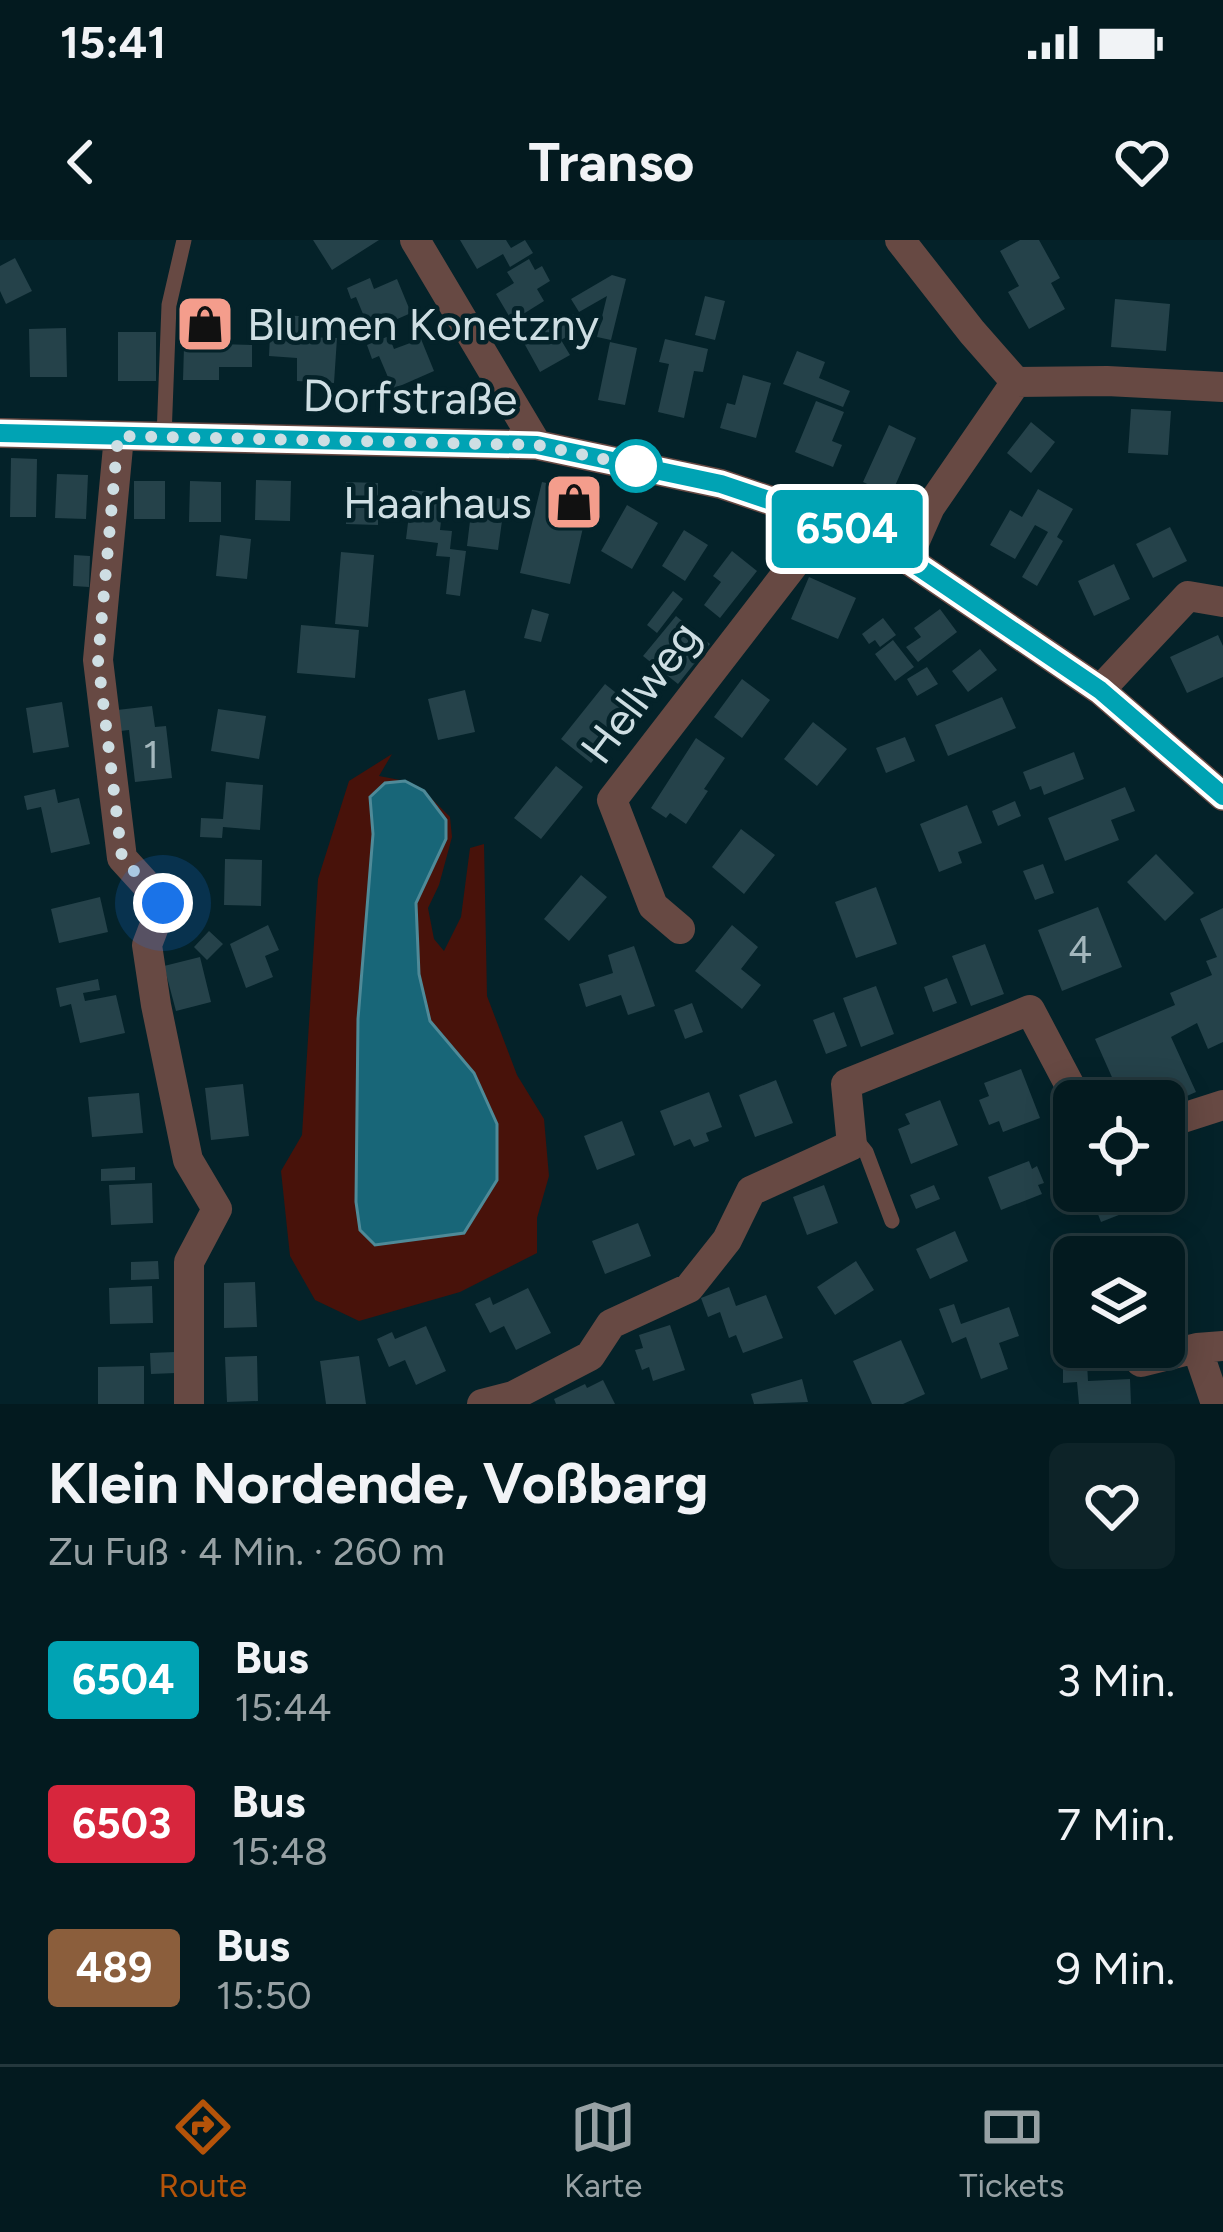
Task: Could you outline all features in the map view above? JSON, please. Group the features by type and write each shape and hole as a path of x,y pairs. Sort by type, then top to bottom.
{"street":[{"path":"416,240 537,445"},
{"path":"900,240 1016,382 1223,387"},
{"path":"907,559 930,507 1016,382"},
{"name":"Dorfstraße","path":"0,433 537,445 721,484 828,520 907,559 1100,690 1223,796"},
{"path":"118,436 98,660 122,858 163,903 147,945 156,1005 188,1160 217,1209 189,1262 189,1404"},
{"name":"Hellweg","path":"680,929 653,906 612,800 828,520"},
{"path":"1100,690 1188,596 1223,602"},
{"path":"482,1404 515,1400 590,1356 611,1324 688,1288 727,1240 751,1191 853,1145 846,1084 1030,1010 1067,1080"},
{"path":"1185,1117 1223,1105"},
{"path":"1210,1347 1216,1404"}],"lane":[{"path":"164,437 169,305 184,240"},
{"path":"851,1134 866,1152 892,1221"}],"shaded area":[{"path":"392,754 379,776 405,781 385,783 370,797 373,834 358,1019 356,1202 375,1245 464,1233 474,1073 430,1021 419,974 416,903 446,838 446,820 424,791 450,817 452,837 428,908 434,939 444,951 461,917 470,848 484,844 487,996 517,1075 544,1119 549,1176 537,1218 537,1253 460,1292 359,1321 315,1300 290,1256 281,1171 302,1135 318,879 349,781"}],"water":[{"path":"405,781 424,791 446,820 446,839 416,903 419,974 430,1021 474,1073 497,1124 497,1180 464,1233 375,1245 360,1230 356,1202 358,1019 373,834 370,797 385,783"}],"building":[{"path":"313,240 379,240 332,270"},
{"path":"460,240 506,240 511,248 525,240 533,253 510,267 503,254 477,269"},
{"path":"1020,240 1039,240 1060,278 1051,283 1065,309 1029,329 1008,292 1019,286 1000,251"},
{"path":"15,258 32,291 6,304 0,291 0,266"},
{"path":"529,259 535,270 542,266 550,281 537,289 544,301 512,321 496,294 514,283 507,272"},
{"path":"612,275 626,279 611,340 597,337 607,296 579,312 571,299"},
{"path":"370,278 374,289 397,279 411,313 370,331 356,297 351,299 347,288"},
{"path":"705,296 725,301 715,340 695,335"},
{"path":"1115,299 1170,304 1166,351 1111,347"},
{"name":"Blumen Konetzny","path":"191,304 220,305 220,344 252,345 252,367 219,367 219,380 183,380"},
{"path":"574,314 582,328 561,340 570,355 540,372 524,343"},
{"path":"271,315 299,316 299,337 337,338 334,383 297,381 297,358 269,356"},
{"path":"66,328 67,377 30,377 29,329"},
{"path":"118,332 156,332 156,381 118,381"},
{"path":"389,336 394,349 421,339 434,371 393,389 379,356 372,359 367,345"},
{"path":"665,339 708,349 703,372 694,371 684,418 658,412 669,364 659,362"},
{"path":"610,342 637,348 625,405 598,400"},
{"path":"797,351 825,362 819,378 850,391 843,407 783,384"},
{"path":"743,375 771,383 756,438 720,428 727,403 735,405"},
{"path":"816,401 844,412 832,441 842,445 833,467 795,452"},
{"path":"1131,409 1171,411 1168,455 1128,453"},
{"path":"1031,422 1055,442 1031,473 1007,453"},
{"path":"889,425 916,438 891,495 863,482"},
{"path":"11,458 37,459 36,517 10,517"},
{"path":"57,474 88,475 86,519 55,518"},
{"path":"256,480 291,481 290,521 255,520"},
{"path":"134,481 165,481 165,519 134,519"},
{"path":"190,481 221,482 221,522 189,522"},
{"path":"346,482 378,483 378,525 346,524"},
{"path":"542,482 591,493 570,584 520,573"},
{"path":"1038,489 1073,509 1057,537 1063,541 1037,586 1022,577 1048,532 1035,525 1015,559 990,545 1010,510 1022,517"},
{"path":"412,490 444,494 440,530 452,531 450,549 466,551 460,596 446,594 450,557 436,556 438,543 406,539"},
{"path":"473,496 505,499 498,550 467,546"},
{"path":"627,505 658,523 632,569 601,551"},
{"path":"1170,527 1187,561 1153,578 1136,544"},
{"path":"684,530 708,545 685,581 662,566"},
{"path":"220,535 251,539 247,579 216,576"},
{"path":"732,551 757,571 720,618 704,605 721,582 713,576"},
{"path":"341,552 374,555 368,627 335,624"},
{"path":"74,555 90,556 89,587 73,586"},
{"path":"1114,564 1130,599 1094,616 1078,581"},
{"path":"809,577 856,598 838,639 791,619"},
{"path":"673,591 683,599 657,633 647,625"},
{"path":"532,609 549,614 541,642 524,638"},
{"path":"940,609 957,632 918,662 906,647 921,637 914,628"},
{"path":"676,616 710,644 678,684 643,656"},
{"path":"883,618 896,635 880,647 875,640 869,644 862,634"},
{"path":"301,625 359,630 355,678 297,673"},
{"path":"1218,635 1223,646 1223,677 1187,693 1170,657"},
{"path":"893,640 914,667 895,681 875,654"},
{"path":"980,649 997,670 968,692 952,671"},
{"path":"927,667 938,684 917,696 907,679"},
{"path":"742,679 770,700 742,738 714,717"},
{"path":"605,684 635,708 591,763 561,739"},
{"path":"465,690 475,732 438,740 428,699"},
{"path":"1002,697 1016,728 948,756 935,725"},
{"path":"62,702 69,747 33,753 26,708"},
{"path":"152,706 155,727 166,726 172,778 135,782 129,730 120,731 117,710"},
{"path":"218,709 266,716 259,759 211,751"},
{"path":"813,722 847,749 817,786 784,759"},
{"path":"905,737 915,761 886,773 876,748"},
{"path":"696,738 725,758 686,824 651,808"},
{"path":"1074,752 1084,779 1044,795 1041,786 1030,790 1023,772"},
{"path":"556,766 583,787 541,839 514,818"},
{"path":"226,782 263,785 260,830 223,827 222,838 200,837 201,818 223,819"},
{"path":"1125,787 1135,811 1111,820 1119,840 1065,861 1048,818"},
{"path":"55,789 58,803 79,798 90,844 51,853 41,807 27,810 24,796"},
{"path":"1015,801 1021,816 998,826 992,811"},
{"path":"967,805 982,843 958,852 962,863 939,872 920,824"},
{"path":"741,829 775,855 744,894 712,867"},
{"path":"1156,854 1194,893 1165,921 1127,882"},
{"path":"225,859 262,860 261,906 224,905"},
{"path":"1043,864 1054,893 1035,900 1023,871"},
{"path":"581,875 607,897 569,941 544,919"},
{"path":"876,887 897,944 856,958 835,902"},
{"path":"100,897 108,932 59,943 51,909"},
{"path":"1098,907 1122,967 1062,991 1038,930"},
{"path":"1223,908 1223,1042 1208,1049 1197,1023 1171,1037 1196,1092 1185,1097 1185,1080 1113,1080 1095,1039 1175,1005 1170,993 1212,975 1206,961 1217,957 1200,919"},
{"path":"268,925 279,950 265,956 273,977 246,988 230,944"},
{"path":"732,925 758,947 741,969 761,985 742,1009 695,971"},
{"path":"209,931 223,944 207,960 194,947"},
{"path":"985,944 1004,994 971,1006 952,956"},
{"path":"634,946 655,1006 628,1015 621,995 586,1007 579,984 613,973 608,955"},
{"path":"200,957 211,1002 176,1011 164,966"},
{"path":"947,978 957,1003 933,1012 924,987"},
{"path":"98,979 100,990 83,993 85,1001 116,995 125,1033 80,1043 71,1004 60,1007 56,988"},
{"path":"876,986 894,1034 861,1047 843,998"},
{"path":"692,1003 703,1032 685,1039 674,1010"},
{"path":"834,1012 847,1046 826,1054 813,1020"},
{"path":"1021,1069 1040,1118 1003,1132 999,1121 989,1125 979,1100 989,1096 984,1083"},
{"path":"776,1080 793,1123 755,1137 739,1095"},
{"path":"243,1084 249,1136 211,1140 205,1088"},
{"path":"709,1092 722,1127 706,1133 709,1141 694,1147 690,1139 674,1146 660,1111"},
{"path":"139,1093 143,1133 92,1137 88,1097"},
{"path":"940,1100 958,1145 911,1164 898,1129 910,1124 905,1114"},
{"path":"622,1121 635,1155 597,1170 584,1136"},
{"path":"1029,1161 1032,1169 1037,1166 1044,1183 1038,1185 1042,1194 1001,1210 988,1177"},
{"path":"135,1167 135,1180 101,1181 101,1169"},
{"path":"152,1183 153,1223 111,1225 109,1185"},
{"path":"824,1185 838,1223 807,1235 793,1197"},
{"path":"934,1185 940,1199 916,1209 910,1195"},
{"path":"1097,1212 1126,1212 1101,1222"},
{"path":"638,1223 651,1256 605,1274 592,1241"},
{"path":"955,1231 968,1261 930,1279 916,1249"},
{"path":"158,1261 159,1279 131,1280 131,1262"},
{"path":"856,1261 874,1290 835,1315 817,1287"},
{"path":"255,1282 257,1327 224,1328 224,1283"},
{"path":"152,1286 153,1323 110,1324 109,1288"},
{"path":"729,1287 736,1306 766,1295 783,1338 743,1353 736,1335 729,1338 720,1312 708,1317 701,1298"},
{"path":"528,1288 551,1333 516,1350 504,1326 490,1333 475,1304 490,1297 493,1305"},
{"path":"954,1304 961,1324 1009,1307 1019,1336 999,1343 1008,1369 981,1379 966,1337 952,1343 939,1309"},
{"path":"670,1325 685,1370 653,1381 649,1367 642,1370 635,1350 643,1348 639,1335"},
{"path":"426,1326 446,1371 416,1385 405,1360 389,1367 377,1339 392,1332 395,1339"},
{"path":"901,1340 925,1394 903,1404 872,1404 853,1361"},
{"path":"175,1352 176,1373 151,1374 150,1353"},
{"path":"257,1356 258,1401 227,1402 225,1357"},
{"path":"359,1356 366,1404 326,1404 320,1361"},
{"path":"144,1366 144,1404 98,1404 98,1367"},
{"path":"1063,1368 1087,1368 1088,1381 1130,1379 1131,1404 1079,1404 1077,1382 1063,1383"},
{"path":"802,1379 808,1402 754,1404 751,1394"},
{"path":"603,1380 615,1404 556,1404 554,1399"}],"bus line":[{"name":"6504","path":"0,433 537,445 721,484 828,520 907,559 1100,690 1223,796"}],"place":[{"name":"Blumen Konetzny","path":"205,324"},
{"name":"Haarhaus","path":"574,502"}],"route":[{"path":"163,903 122,858 98,660 118,436 537,445 636,466"}]}
